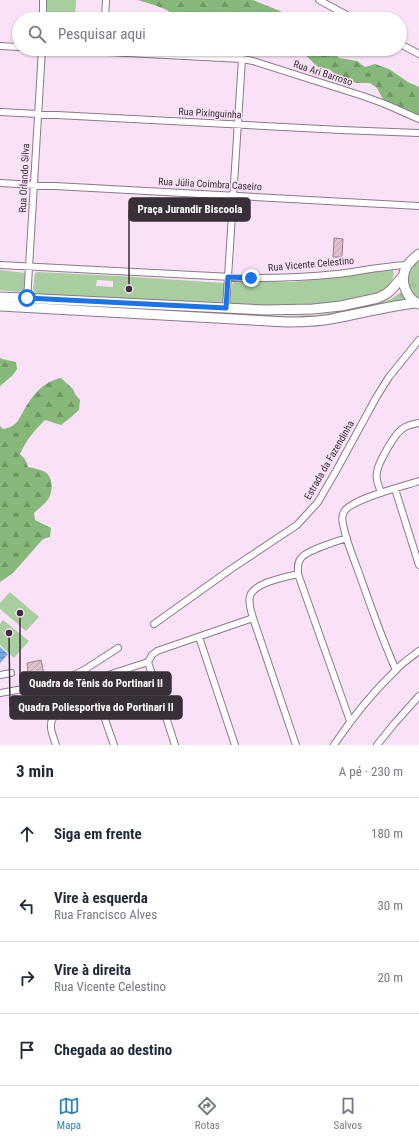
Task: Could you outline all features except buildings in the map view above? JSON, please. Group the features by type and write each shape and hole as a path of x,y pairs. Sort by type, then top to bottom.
{"main road":[{"path":"0,306 26,303 226,308 281,311 314,310 378,298 386,294 404,275 408,265 419,254"},
{"path":"404,275 406,291 410,298 418,304"},
{"path":"0,297 26,303 287,322 310,322 335,319 400,305 418,304"}],"street":[{"path":"43,0 43,12"},
{"path":"105,12 106,0"},
{"path":"319,0 341,12"},
{"path":"0,46 12,47"},
{"path":"407,48 419,54"},
{"name":"Rua Orlando Silva","path":"26,303 41,56"},
{"name":"Rua Ari Barroso","path":"196,56 253,61 363,96 419,119"},
{"path":"226,308 242,59"},
{"name":"Rua Pixinguinha","path":"0,112 419,133"},
{"name":"Rua Júlia Coimbra Caseiro","path":"0,183 419,206"},
{"name":"Rua Vicente Celestino","path":"0,265 228,277 279,278 338,274 408,265"},
{"name":"Estrada da Fazendinha","path":"154,624 231,569 297,525 318,502 389,377 419,340"},
{"path":"381,493 376,478 376,472 379,465 396,435 407,426 419,423"},
{"path":"396,670 385,646 346,538 342,518 347,507 354,503 381,493 419,482"},
{"path":"395,489 419,565"},
{"path":"346,538 305,554 299,560 298,574 350,721"},
{"path":"296,745 253,618 250,596 253,590 261,585 298,574"},
{"path":"114,745 98,698 97,686 99,681 105,676 148,662 152,655 157,651 253,618"},
{"path":"199,637 235,745"},
{"path":"0,693 57,683 84,670 118,648"},
{"path":"334,745 350,721 396,670 419,651"},
{"path":"148,662 175,745"},
{"path":"0,675 11,673"},
{"path":"377,745 419,696"},
{"path":"56,745 50,728 54,715 62,710 98,698"}],"green space":[{"path":"47,0 76,0 75,12 47,12"},
{"path":"138,0 253,0 282,12 170,12"},
{"path":"306,56 337,56 339,58 357,61 365,67 375,64 389,69 408,82 419,87 419,116 384,101 377,88 370,83 357,83 344,80 329,69 318,67"},
{"path":"419,258 419,299 410,289 407,276 410,268"},
{"path":"392,269 394,273 392,281 382,291 374,295 337,303 293,307 267,307 229,303 233,281 293,282"},
{"path":"0,270 25,273 24,290 18,292 0,290"},
{"path":"35,273 118,276 224,283 224,304 38,294 34,292 33,288","holes":["97,280 113,281 113,287 96,286"]},
{"path":"401,292 406,300 335,314 310,316 277,317 227,314 278,316 317,315 349,310 385,301"},
{"path":"0,358 16,362 17,369 13,375 0,386"},
{"path":"61,378 73,389 80,400 79,410 61,425 45,420 25,444 20,454 25,459 28,467 45,472 51,480 52,487 48,500 34,513 35,520 51,528 50,537 43,539 13,573 0,582 0,426 3,429 14,425 38,390 48,383"},
{"path":"10,592 39,617 26,631 0,609 0,603"},
{"path":"3,620 29,641 14,658 0,645 0,624"}],"water":[{"path":"0,647 8,654 0,663"}],"place":[{"name":"Praça Jurandir Biscoola","path":"129,289"},
{"name":"Quadra de Tênis do Portinari II","path":"20,613"},
{"name":"Quadra Poliesportiva do Portinari II","path":"9,633"}],"route":[{"path":"27,298 226,308 228,277 251,278"}]}
